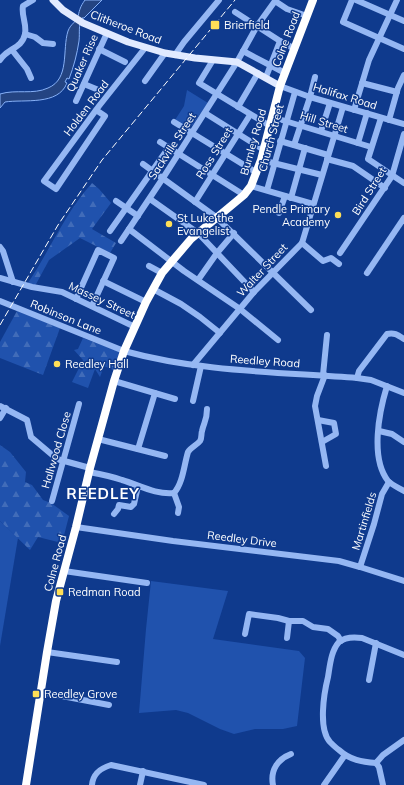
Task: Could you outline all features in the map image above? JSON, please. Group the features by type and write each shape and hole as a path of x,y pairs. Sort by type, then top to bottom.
{"highway":[{"name":"Colne Road","path":"280,86 313,0"},
{"name":"Burnley Road","path":"124,351 152,289 171,261 191,238 244,195 251,186 262,160 280,86"},
{"name":"Colne Road","path":"26,785 46,652 56,601 76,527 89,470 124,351"}],"main road":[{"name":"Clitheroe Road","path":"53,0 63,10 83,23 145,48 175,55 237,62"},
{"path":"237,62 280,86"}],"street":[{"path":"1,55 19,45 25,34 22,11 23,6 33,0"},
{"path":"175,55 219,0"},
{"path":"352,0 343,22 404,49"},
{"path":"356,0 404,21"},
{"path":"354,110 369,60 397,0"},
{"name":"Sackville Street","path":"121,241 179,154 237,62 257,26 275,1 287,9 307,16"},
{"path":"235,12 295,49"},
{"name":"Quaker Rise","path":"76,101 107,33"},
{"path":"25,34 35,36 43,43 53,44"},
{"path":"266,77 280,41"},
{"name":"Holden Road","path":"96,110 105,116 56,189 44,181 96,110 145,48"},
{"path":"99,49 125,62"},
{"path":"12,50 27,69 31,78"},
{"path":"243,51 285,73"},
{"path":"145,81 165,53"},
{"path":"213,60 199,83 216,95 270,126"},
{"path":"238,108 258,73"},
{"path":"389,120 397,92 404,75"},
{"path":"294,145 315,77"},
{"path":"362,83 397,92"},
{"path":"84,84 102,92"},
{"name":"Halifax Road","path":"280,86 310,97 404,124"},
{"name":"Church Street","path":"267,190 294,92"},
{"path":"321,131 330,103"},
{"name":"Walter Street","path":"193,365 272,271 302,243 343,107"},
{"path":"204,113 264,150"},
{"path":"358,143 367,114"},
{"name":"Ross Street","path":"195,202 250,115"},
{"name":"Hill Street","path":"272,116 371,147"},
{"path":"381,118 368,159 404,184"},
{"path":"174,122 257,173"},
{"name":"Bird Street","path":"340,254 392,176 404,134"},
{"path":"280,141 354,166 385,188"},
{"path":"160,142 244,195"},
{"path":"110,232 169,147"},
{"path":"279,213 288,197 299,168 304,148"},
{"path":"262,160 275,162 322,175"},
{"path":"143,164 216,217 311,310"},
{"path":"251,186 313,204"},
{"path":"150,199 198,233 254,292"},
{"path":"116,201 138,216"},
{"path":"367,273 404,218"},
{"path":"129,229 171,261 240,309 278,340"},
{"path":"198,280 217,253 234,233"},
{"path":"302,243 322,261 331,258 339,264"},
{"path":"0,247 3,251 14,282"},
{"path":"76,299 98,250 114,258 92,306"},
{"path":"149,266 162,273"},
{"name":"Massey Street","path":"0,278 32,287 57,290 135,327"},
{"path":"103,281 146,302"},
{"path":"152,289 181,304 200,317 220,334"},
{"name":"Robinson Lane","path":"1,301 124,351"},
{"path":"357,378 359,371 387,334 397,334 404,339"},
{"path":"326,466 315,406 324,375 327,335"},
{"name":"Reedley Road","path":"124,351 201,366 371,380 404,393"},
{"path":"194,401 201,366"},
{"path":"114,381 175,399"},
{"path":"387,386 381,404 378,431 380,464 389,482 404,491"},
{"path":"138,449 155,393"},
{"name":"Hallwood Close","path":"52,501 79,404"},
{"path":"0,418 3,407 27,420 31,437 57,459 150,490 168,494 174,493 178,489 188,452 190,448 200,440 206,419 207,409"},
{"path":"318,420 334,423 336,434 322,442"},
{"path":"378,431 392,434 404,442"},
{"path":"98,439 165,456"},
{"name":"Martinfields","path":"360,567 382,494 389,482"},
{"path":"114,514 119,505 131,507 134,504 138,486"},
{"path":"174,493 180,507 178,513"},
{"name":"Reedley Drive","path":"76,527 339,561 404,581"},
{"path":"64,571 146,583"},
{"path":"245,634 248,614 289,621 303,621 313,628 328,629 333,631 341,641"},
{"path":"287,638 289,621"},
{"path":"376,763 357,761 345,755 330,742 326,735 323,711 325,691 333,653 336,646 341,641 356,637 376,643 404,655"},
{"path":"369,680 376,643"},
{"path":"46,652 117,662"},
{"path":"40,692 109,705"},
{"path":"376,763 383,755 404,740"},
{"path":"273,785 272,779 274,769 284,756 291,754"},
{"path":"324,785 345,755"},
{"path":"376,763 379,767 383,785"},
{"path":"92,785 93,780 99,770 111,765 204,785"},
{"path":"140,785 143,771"}],"green space":[{"path":"187,90 208,103 192,126 188,125 187,127 175,120 184,106"},
{"path":"92,183 111,203 92,229 116,243 110,253 80,238 49,260 35,286 28,283 66,219"},
{"path":"17,311 60,328 43,375 0,358 0,342"},
{"path":"83,338 120,352 113,370 104,366 100,377 95,369 88,388 72,382 83,360 74,350 78,349"},
{"path":"0,445 10,452 26,472 25,482 32,485 43,500 51,503 69,516 62,543 38,537 30,550 0,521"},
{"path":"0,521 18,538 0,646"},
{"path":"151,581 228,591 213,639 299,651 305,658 297,726 283,729 255,729 234,734 220,729 188,713 176,710 139,713"}],"shaded area":[{"path":"85,0 102,0 84,18 82,18 75,60 69,79 67,78 65,82 67,83 63,90 56,95 40,100 5,102 0,108 0,94 42,90 55,84 60,78 64,63 68,31 77,18 80,8"}],"railway":[{"path":"0,325 58,225 102,160 235,0"}],"place":[{"name":"Brierfield","path":"215,25"},
{"name":"Pendle Primary Academy","path":"338,215"},
{"name":"St Luke the Evangelist","path":"169,224"},
{"name":"Reedley Hall","path":"57,364"},
{"name":"Redman Road","path":"60,592"},
{"name":"Reedley Grove","path":"36,694"}],"district":[{"name":"REEDLEY","path":"103,494"}]}
